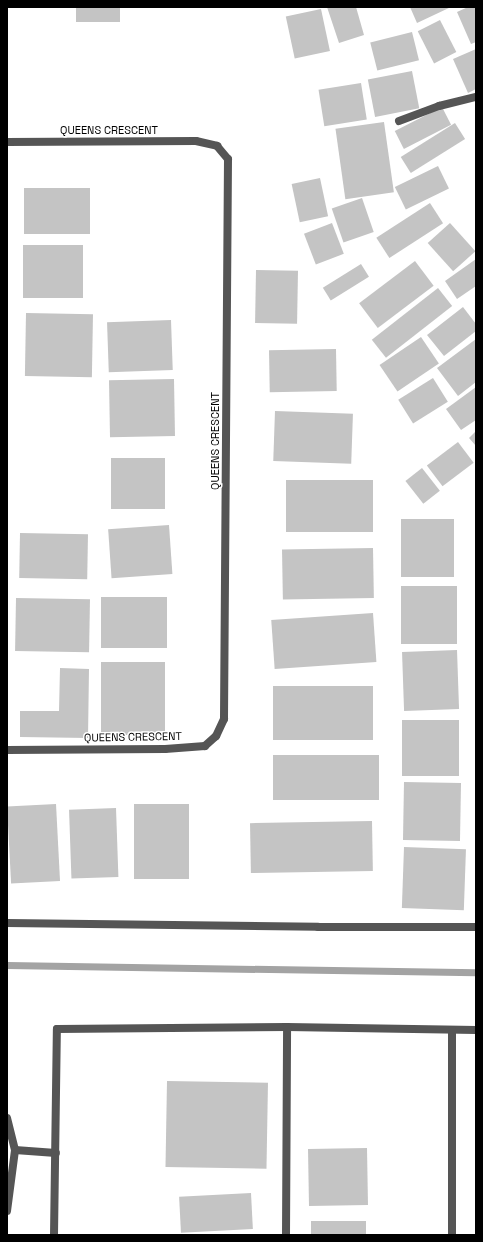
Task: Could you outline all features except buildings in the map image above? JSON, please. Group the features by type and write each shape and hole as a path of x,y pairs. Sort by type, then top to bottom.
{"street":[{"path":"400,121 439,106 476,97"},
{"name":"QUEENS CRESCENT","path":"7,142 196,141 217,146 228,159 228,167 224,718 216,736 205,746 7,750"},
{"path":"7,923 318,927 476,927"},
{"path":"286,1235 287,1027"},
{"path":"54,1235 57,1029 287,1027 476,1030"},
{"path":"452,1030 452,1235"},
{"path":"7,1118 15,1150 7,1211"},
{"path":"15,1150 56,1152"}],"waterway":[{"path":"7,965 476,972"}]}
